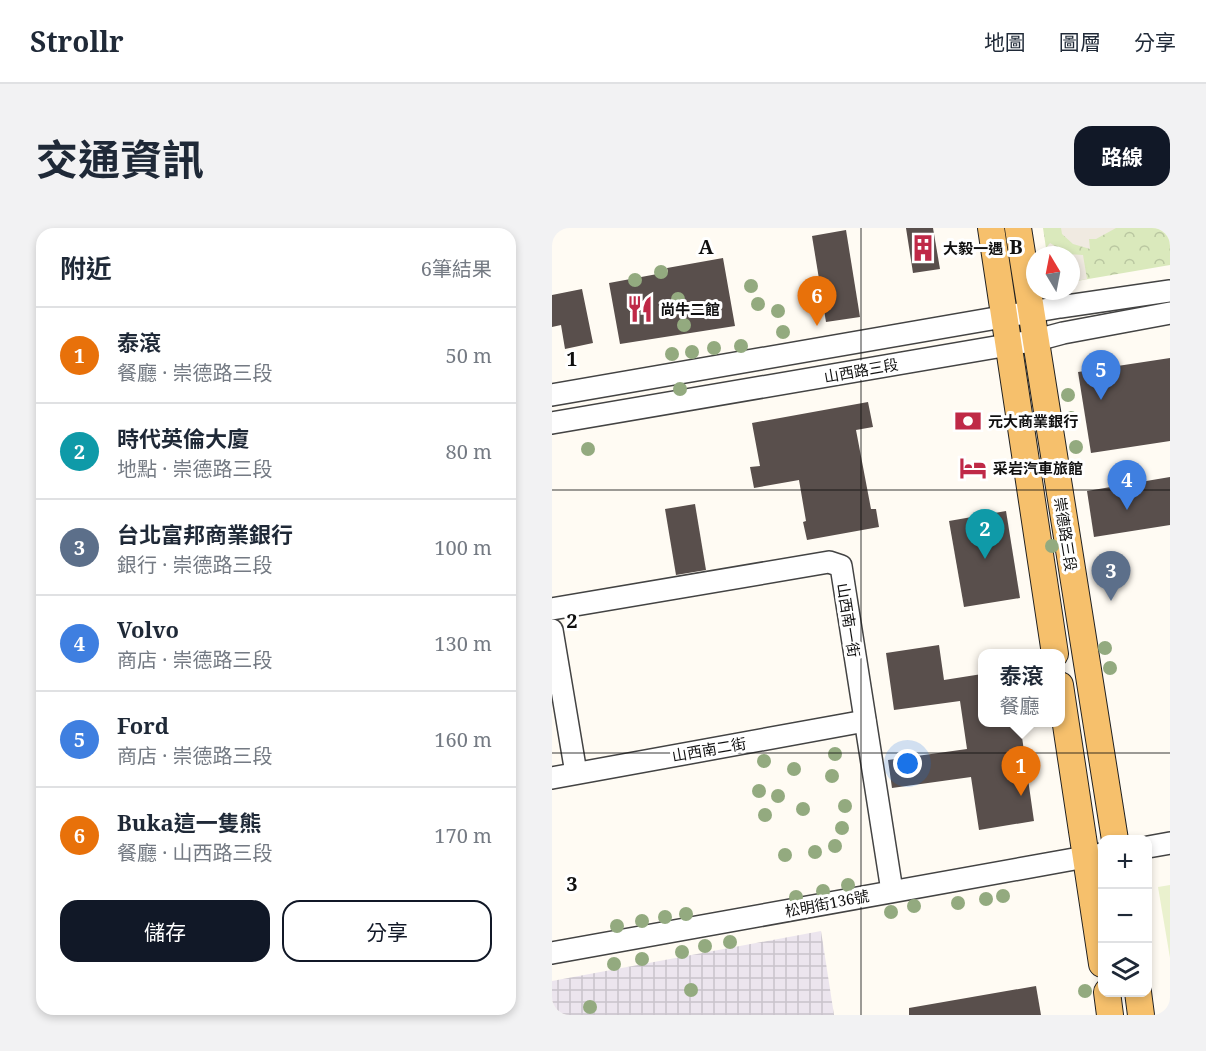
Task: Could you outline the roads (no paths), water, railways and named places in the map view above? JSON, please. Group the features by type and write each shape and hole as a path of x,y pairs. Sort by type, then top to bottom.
{"main road":[{"name":"崇德路三段","path":"991,228 1054,649"},
{"name":"崇德路三段","path":"1018,228 1114,835"},
{"path":"1065,710 1094,856 1100,943"},
{"path":"1108,997 1110,1015"},
{"path":"1139,997 1141,1015"}],"street":[{"name":"山西路三段","path":"552,395 1004,316 1170,291"},
{"name":"山西路三段","path":"552,423 1037,340 1170,313"},
{"name":"山西南一街","path":"552,609 829,562 840,566 892,891"},
{"path":"552,630 576,773"},
{"name":"山西南二街","path":"552,777 865,721"},
{"path":"1152,846 1170,843"},
{"name":"松明街136號","path":"552,953 1094,856"}],"place":[{"name":"大毅一遇","path":"923,248"},
{"name":"尚牛二館","path":"640,309"},
{"name":"Buka這一隻熊","path":"817,326"},
{"name":"Ford","path":"1101,400"},
{"name":"元大商業銀行","path":"968,421"},
{"name":"采岩汽車旅館","path":"973,468"},
{"name":"Volvo","path":"1127,510"},
{"name":"時代英倫大廈","path":"985,559"},
{"name":"台北富邦商業銀行","path":"1111,601"},
{"name":"泰滾","path":"1021,796"}]}
